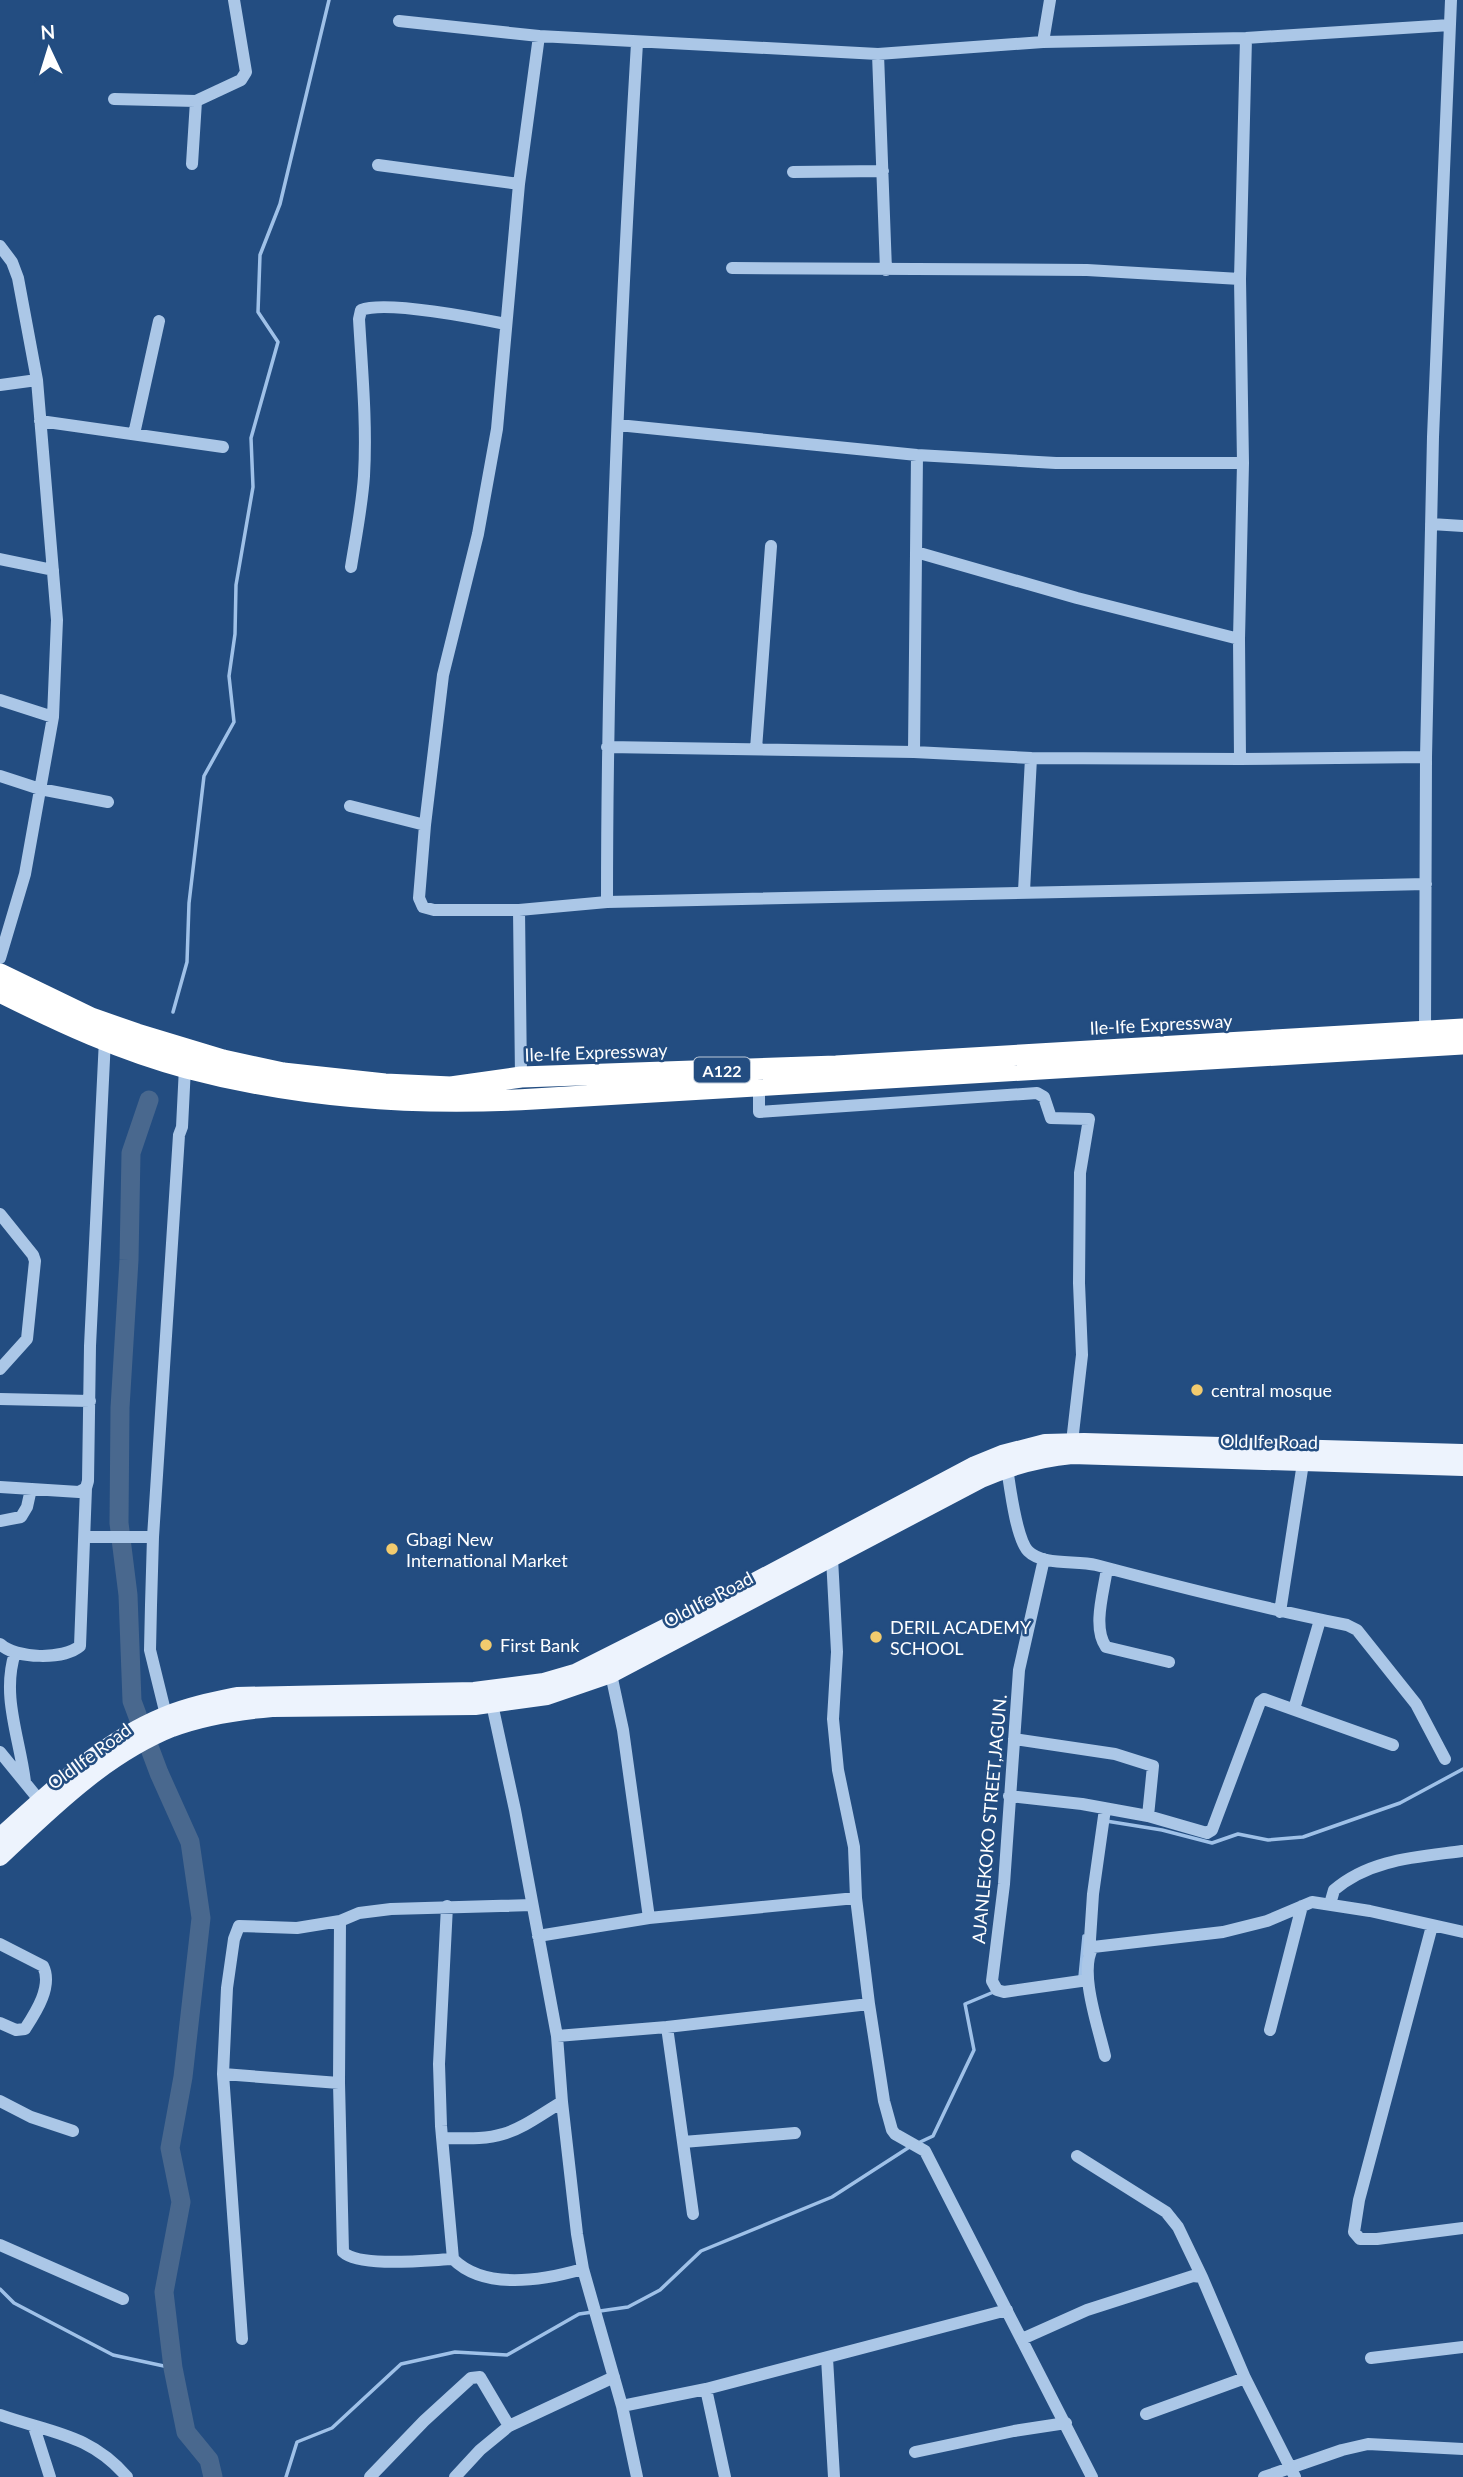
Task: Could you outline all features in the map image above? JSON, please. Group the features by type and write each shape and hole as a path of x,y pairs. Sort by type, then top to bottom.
{"highway":[{"name":"Ile-Ife Expressway","path":"0,974 91,1018 223,1060 283,1073 385,1084 451,1087 521,1077 836,1066 1463,1029"},
{"name":"A122","path":"0,992 76,1028 185,1068 318,1093 417,1102 479,1102 1463,1044"}],"main road":[{"name":"Old Ife Road","path":"0,1837 80,1767 140,1736 208,1717 238,1703 272,1708 492,1704 547,1696 611,1674 725,1606 975,1465 1028,1447 1072,1442 1393,1458 1463,1467"},
{"name":"Old Ife Road","path":"0,1857 48,1812 166,1715 204,1703 474,1691 544,1682 575,1672 832,1558 981,1479 1007,1468 1072,1455 1303,1463 1463,1452"}],"street":[{"path":"114,99 196,101 241,80 246,72 234,0"},
{"path":"1043,42 1050,0"},
{"path":"1425,1032 1426,757 1435,364 1451,0"},
{"path":"399,21 637,43 878,54 1043,42 1246,38 1450,25"},
{"path":"539,36 519,184 497,429 478,534 443,675 425,825 419,898 423,907 434,910 519,910 607,902 1426,884"},
{"path":"1240,759 1239,639 1243,463 1240,279 1246,38"},
{"path":"607,902 607,747 618,425 637,43"},
{"path":"878,54 886,270"},
{"path":"192,164 196,101"},
{"path":"378,165 519,184"},
{"path":"793,172 883,171"},
{"path":"0,246 12,262 19,278 37,380 57,620 53,717 25,874 0,958"},
{"path":"732,268 1087,270 1240,279"},
{"path":"351,567 364,474 364,400 359,319 361,310 369,307 406,309 461,315 506,324"},
{"path":"134,434 159,321"},
{"path":"0,385 37,380"},
{"path":"40,421 223,447"},
{"path":"618,425 917,455 1056,463 1243,463"},
{"path":"914,752 917,455"},
{"path":"1431,524 1463,526"},
{"path":"757,749 771,546"},
{"path":"916,552 1077,598 1239,639"},
{"path":"0,559 53,570"},
{"path":"0,699 53,717"},
{"path":"607,747 914,752 1031,758 1426,757"},
{"path":"1024,891 1031,758"},
{"path":"0,776 40,789 107,802"},
{"path":"350,806 425,825"},
{"path":"519,910 521,1077"},
{"path":"0,1644 15,1653 55,1654 75,1650 80,1646 88,1537 86,1488 90,1346 105,1039"},
{"path":"166,1715 150,1650 150,1537 185,1068"},
{"path":"759,1086 760,1112 1037,1093 1044,1097 1051,1118 1089,1119 1080,1173 1079,1283 1082,1356 1072,1442"},
{"path":"0,1214 35,1261 27,1339 0,1369"},
{"path":"0,1399 90,1401"},
{"path":"1280,1612 1303,1463"},
{"path":"1007,1468 1021,1538 1029,1551 1044,1559 1086,1563 1280,1612 1347,1625 1357,1630 1416,1704 1446,1759"},
{"path":"0,1487 79,1492 86,1488"},
{"path":"0,1521 21,1517 27,1507 31,1489"},
{"path":"88,1537 150,1537"},
{"path":"832,1558 837,1652 833,1719 838,1770 854,1847 856,1898 869,2004 884,2101 892,2130 925,2151 1092,2477"},
{"name":"AJANLEKOKO STREET,JAGUN.","path":"1044,1559 1019,1670 1003,1884 992,1981 997,1990 1004,1992 1088,1980"},
{"path":"1107,1568 1099,1629 1102,1641 1107,1647 1169,1662"},
{"path":"1294,1709 1320,1620"},
{"path":"15,1653 9,1679 10,1697 25,1782"},
{"path":"611,1674 623,1730 649,1918"},
{"path":"1009,1796 1082,1804 1148,1816 1207,1833 1212,1830 1259,1702 1265,1699 1393,1745"},
{"path":"492,1704 515,1810 557,2036 562,2102 583,2269 622,2406 637,2477"},
{"path":"1014,1739 1115,1754 1153,1766 1148,1816"},
{"path":"0,1752 40,1801"},
{"path":"1105,1809 1093,1894 1088,1980 1105,2056"},
{"path":"1330,1905 1334,1890 1359,1871 1400,1858 1462,1851"},
{"path":"538,1936 649,1918 856,1898"},
{"path":"1089,1954 1093,1947 1109,1944 1223,1932 1267,1921 1312,1902 1370,1911 1463,1932"},
{"path":"242,2339 223,2074 227,1988 235,1932 239,1926 298,1928 340,1922 359,1913 447,1906 532,1905"},
{"path":"447,1906 439,2064 442,2138 453,2259"},
{"path":"1270,2030 1302,1906"},
{"path":"340,1922 339,2083 343,2252 349,2257 378,2261 453,2259 471,2273 511,2280 547,2279 583,2269"},
{"path":"1432,1926 1354,2232 1360,2239 1377,2239 1463,2228"},
{"path":"0,1944 43,1966 47,1980 25,2029 16,2030 0,2023"},
{"path":"557,2036 667,2027 869,2004"},
{"path":"667,2027 693,2214"},
{"path":"223,2074 339,2083"},
{"path":"0,2101 31,2117 73,2131"},
{"path":"442,2138 487,2138 501,2135 562,2102"},
{"path":"683,2143 795,2133"},
{"path":"1077,2157 1166,2212 1178,2227 1245,2378 1293,2473"},
{"path":"0,2245 123,2299"},
{"path":"1022,2339 1087,2310 1194,2276 1202,2277"},
{"path":"622,2406 706,2389 1007,2310"},
{"path":"1371,2358 1463,2347"},
{"path":"827,2358 834,2477"},
{"path":"370,2477 424,2421 471,2378 480,2377 509,2426"},
{"path":"455,2477 480,2450 509,2426 614,2377"},
{"path":"1146,2413 1245,2378"},
{"path":"706,2389 725,2477"},
{"path":"0,2415 81,2440 111,2459 127,2477"},
{"path":"915,2452 1066,2423"},
{"path":"34,2427 50,2477"},
{"path":"1264,2477 1293,2473 1342,2450 1368,2444 1463,2449"}],"waterway":[{"path":"173,1012 187,962 189,903 204,776 234,722 229,676 235,634 236,585 253,487 251,438 278,342 258,312 260,255 280,204 329,0"},
{"path":"149,1100 131,1153 129,1260 120,1408 119,1523 128,1595 132,1701 159,1773 190,1842 201,1918 183,2077 170,2148 181,2202 164,2292 173,2368 186,2432 209,2460 213,2477"},
{"path":"1106,1821 1162,1830 1212,1843 1238,1834 1268,1840 1303,1837 1400,1803 1463,1769"},
{"path":"1080,1977 1084,1936"},
{"path":"918,2143 933,2136 974,2050 965,2004 996,1991"},
{"path":"286,2477 297,2442 332,2428 401,2364 455,2352 507,2355 579,2314 628,2307 660,2290 701,2251 832,2197 911,2146"},
{"path":"0,2289 14,2303 113,2355 173,2368"}],"place":[{"name":"central mosque","path":"1197,1390"},
{"name":"Gbagi New International Market","path":"392,1549"},
{"name":"DERIL ACADEMY SCHOOL","path":"876,1637"},
{"name":"First Bank","path":"486,1645"}]}
